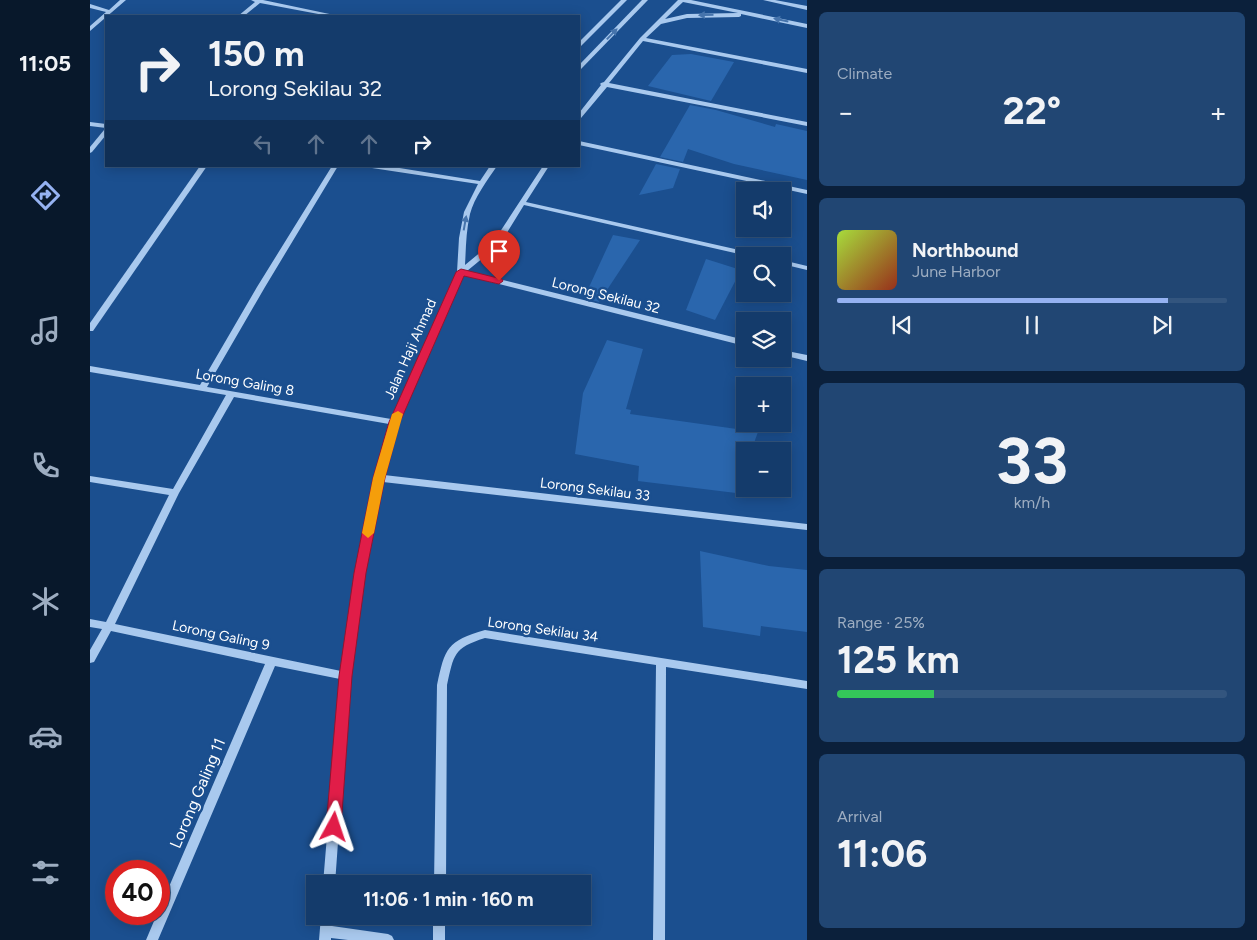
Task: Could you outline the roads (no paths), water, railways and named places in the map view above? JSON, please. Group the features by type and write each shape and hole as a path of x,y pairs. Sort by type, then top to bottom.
{"street":[{"path":"106,15 123,0"},
{"path":"580,44 624,0"},
{"path":"580,67 645,0"},
{"path":"580,116 603,84 642,39 682,0 807,26"},
{"path":"766,0 807,6"},
{"path":"790,0 807,6"},
{"path":"242,15 257,1 331,15"},
{"path":"90,6 110,12"},
{"path":"658,22 687,16 754,15"},
{"path":"90,29 105,16"},
{"path":"642,39 807,71"},
{"path":"603,84 807,124"},
{"path":"90,124 105,126"},
{"path":"90,151 105,132"},
{"path":"580,143 807,192"},
{"path":"90,329 203,167"},
{"path":"202,389 261,287 334,167"},
{"path":"378,167 482,183"},
{"name":"Jalan Haji Ahmad","path":"330,875 346,676 360,573 379,478 394,422 461,272 467,212 482,183 493,167"},
{"name":"Jalan Haji Ahmad","path":"461,272 497,242 545,167"},
{"path":"523,203 736,251"},
{"path":"791,264 807,268"},
{"name":"Lorong Sekilau 32","path":"461,272 736,341"},
{"path":"791,354 807,358"},
{"name":"Lorong Galing 8","path":"90,369 394,422"},
{"path":"90,659 109,626 175,493 231,394"},
{"name":"Lorong Sekilau 33","path":"379,478 807,527"},
{"path":"90,479 175,493"},
{"name":"Lorong Galing 9","path":"90,623 346,676"},
{"name":"Lorong Sekilau 34","path":"440,875 442,685 448,656 455,645 485,634 807,685"},
{"name":"Lorong Galing 11","path":"152,940 272,660"},
{"path":"658,940 661,661"},
{"path":"439,925 439,940"},
{"path":"325,935 388,940"}]}
